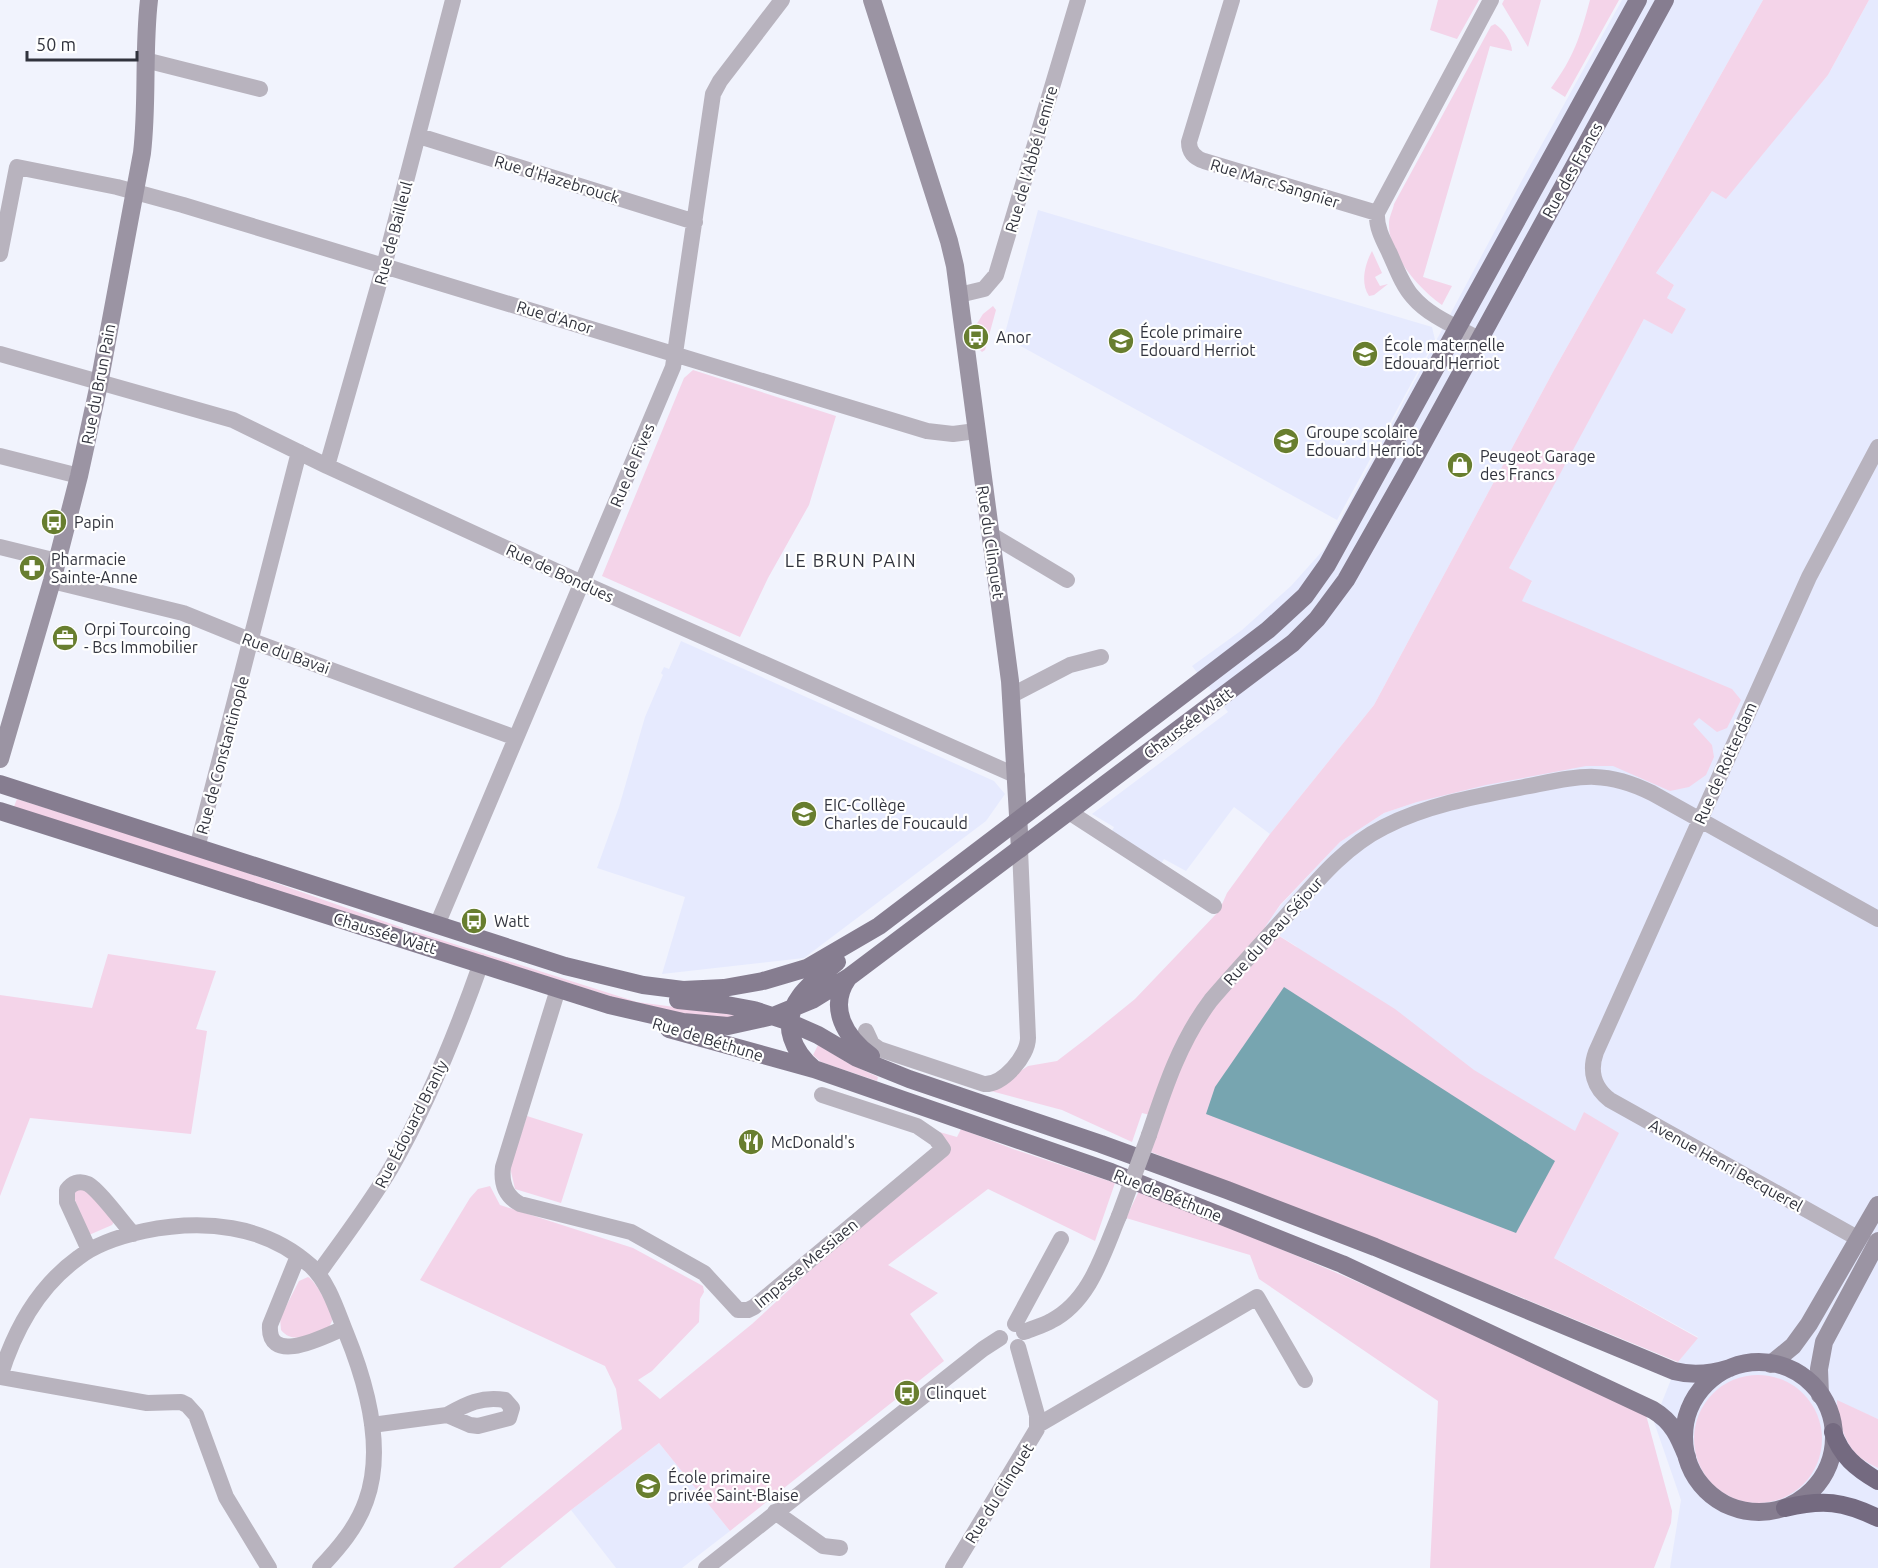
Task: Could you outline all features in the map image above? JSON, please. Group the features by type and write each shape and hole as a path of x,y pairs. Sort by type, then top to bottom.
{"highway":[{"path":"1833,1432 1844,1456 1862,1472 1878,1481"},
{"path":"1785,1508 1815,1502 1840,1503 1878,1518"}],"main road":[{"name":"Rue des Francs","path":"1457,327 1638,0"},
{"name":"Rue des Francs","path":"1479,339 1665,0"},
{"name":"Chaussée Watt","path":"785,1016 818,976 879,926 1268,630 1305,597 1328,566 1457,327"},
{"name":"Chaussée Watt","path":"0,811 609,1005 683,1022 717,1026 785,1016 849,977 1279,655 1317,619 1346,580 1479,339"},
{"name":"Chaussée Watt","path":"0,784 565,966 622,981 662,988 693,990 781,977 807,968 879,926"},
{"name":"Chaussée Watt","path":"565,966 596,980 642,995 727,1005 785,1016"},
{"name":"Rue de Béthune","path":"849,977 839,995 839,1011 845,1029 859,1047 909,1079"},
{"name":"Rue de Béthune","path":"609,1005 676,1031 814,1069 1111,1172 1342,1264 1646,1406 1669,1421 1676,1430 1687,1457"},
{"name":"Rue de Béthune","path":"785,1016 857,1058 909,1079 1101,1144 1227,1190 1375,1247 1674,1371 1696,1374 1730,1368"},
{"path":"785,1016 795,1046 803,1059 814,1069"},
{"path":"1750,1363 1771,1364 1799,1374 1811,1384 1828,1409 1833,1432 1832,1454 1824,1475 1804,1497 1785,1508 1756,1512 1726,1505 1704,1488 1695,1476 1687,1457 1684,1434 1686,1419 1692,1404 1711,1380 1730,1368 1750,1363"}],"street":[{"name":"Rue du Brun Pain","path":"0,759 52,581 79,476 99,384 144,134 149,0"},
{"name":"Rue de Bailleul","path":"327,466 384,266 453,0"},
{"name":"Rue de Fives","path":"436,925 667,384 676,354 713,94 720,81 782,0"},
{"name":"Rue du Clinquet","path":"867,1032 872,1044 879,1049 984,1084 994,1083 1020,1060 1028,1042 1012,695 959,295 949,241 872,0"},
{"name":"Rue de l'Abbé Lemire","path":"959,295 984,290 996,275 1078,0"},
{"name":"Rue Marc Sangnier","path":"1232,0 1189,142 1191,153 1204,161 1377,213"},
{"path":"1479,339 1428,310 1409,292 1380,234 1377,213 1491,0"},
{"path":"145,60 260,90"},
{"name":"Rue d'Hazebrouck","path":"419,136 695,222"},
{"name":"Rue d'Anor","path":"0,254 17,167 135,192 927,431 953,434 976,431"},
{"name":"Rue de Bondues","path":"0,354 99,384 224,417 582,583 1017,776"},
{"name":"Rue de Rotterdam","path":"1596,1085 1593,1074 1594,1059 1699,820 1809,577 1878,447"},
{"name":"Rue de Constantinople","path":"198,848 299,452"},
{"path":"0,456 79,476"},
{"path":"990,534 1067,579"},
{"path":"0,547 57,561"},
{"name":"Rue du Bavai","path":"52,581 183,613 252,641 516,738"},
{"path":"1012,695 1070,665 1101,657"},
{"path":"0,712 18,695"},
{"name":"Rue du Beau Séjour","path":"1019,1334 1052,1321 1070,1307 1095,1272 1119,1216 1176,1060 1196,1021 1211,1000 1333,864 1358,843 1382,828 1413,814 1458,801 1592,776 1614,778 1635,784 1878,919"},
{"path":"1069,812 1214,906"},
{"name":"Rue Édouard Branly","path":"318,1274 375,1194 399,1153 440,1071 481,963"},
{"name":"Impasse Messiaen","path":"558,989 503,1167 502,1183 505,1191 520,1204 631,1232 643,1238 705,1273 738,1310 748,1310 754,1307 943,1149 936,1139 917,1126 822,1095"},
{"name":"Avenue Henri Becquerel","path":"1596,1085 1603,1095 1618,1105 1859,1239"},
{"path":"89,1250 66,1196 71,1186 79,1182 90,1185 133,1234"},
{"path":"1771,1364 1787,1352 1802,1335 1878,1205"},
{"path":"269,1568 232,1509 192,1410 181,1402 147,1402 0,1377 10,1348 34,1302 59,1274 89,1250 133,1234 191,1224 219,1225 275,1243 298,1256 318,1274 329,1292 344,1328 366,1394 372,1425 372,1471 366,1502 345,1539 321,1568"},
{"path":"706,1568 982,1349 1000,1338 1004,1326 1019,1334 1061,1239"},
{"path":"1820,1395 1820,1369 1824,1342 1878,1241"},
{"path":"298,1256 270,1324 274,1342 278,1346 289,1347 344,1328"},
{"path":"1038,1425 1257,1297 1305,1380"},
{"name":"Rue du Clinquet","path":"953,1568 1034,1437 1038,1425 1019,1334"},
{"path":"372,1425 447,1415"},
{"path":"775,1512 823,1546 840,1548"}],"shaded area":[{"path":"1438,0 1479,0 1457,39 1430,30"},
{"path":"1504,0 1541,0 1528,47 1502,4"},
{"path":"1590,0 1619,0 1565,97 1551,88 1575,46"},
{"path":"1622,0 1763,0 1554,370 1374,705 1270,834 1234,807 1186,871 1164,859 1159,867 1110,835 1114,827 1092,814 1228,712 1192,666 1242,630 1291,586 1325,548 1527,171"},
{"path":"1763,0 1869,0 1828,75 1726,199 1712,191 1656,273 1674,285 1667,298 1686,309 1672,334 1644,319 1509,568 1532,581 1522,601 1732,689 1741,700 1727,728 1717,732 1699,718 1693,724 1712,745 1714,757 1706,775 1689,787 1670,791 1613,766 1586,766 1486,785 1417,802 1384,813 1340,842 1280,905 1265,927 1395,1009 1474,1070 1575,1131 1584,1112 1619,1133 1554,1258 1698,1338 1678,1362 1513,1294 1151,1152 1162,1118 1142,1113 1132,1142 1062,1110 991,1091 1028,1066 1057,1061 1135,999 1219,911 1227,893 1270,834 1374,705 1554,370"},
{"path":"1869,0 1878,0 1878,1419 1837,1401 1858,1457 1878,1468 1878,1568 1670,1568 1681,1500 1654,1422 1678,1362 1698,1337 1516,1237 1296,946 1265,927 1280,906 1340,842 1384,813 1417,802 1421,787 1532,582 1509,568 1588,421 1644,319 1686,309 1667,298 1674,285 1656,273 1712,191 1725,198 1828,75"},
{"path":"1495,24 1506,36 1512,51 1490,46 1423,277 1452,286 1442,305 1414,280 1399,258 1390,235 1389,221 1394,204 1491,26"},
{"name":"Groupe scolaire Edouard Herriot","path":"1038,210 1432,327 1435,340 1337,520 1004,337"},
{"path":"1372,251 1382,273 1375,277 1380,286 1388,284 1374,295 1369,296 1366,291 1364,274"},
{"path":"993,306 996,310 985,350 982,352 979,349 976,325 983,314"},
{"path":"693,370 836,416 809,505 768,578 740,637 602,576 684,378"},
{"name":"EIC-Collège Charles de Foucauld","path":"681,641 994,781 1005,794 986,821 804,958 662,974 685,897 597,868 619,807 645,717 663,675 661,673 664,667 669,669"},
{"path":"17,799 214,861 403,928 403,931 13,809"},
{"path":"413,931 637,1002 735,1015 733,1018 700,1018 633,1003 412,934"},
{"path":"108,954 216,971 196,1029 207,1031 191,1134 30,1118 0,1196 0,995 92,1008"},
{"path":"1284,987 1555,1161 1516,1233 1206,1114 1215,1087"},
{"path":"818,1045 878,1077 877,1081 821,1062 813,1055"},
{"path":"527,1116 583,1134 561,1203 515,1189 510,1167"},
{"path":"961,1129 1115,1183 1095,1241 988,1189 888,1265 938,1293 910,1314 944,1361 730,1531 659,1443 500,1568 453,1568 622,1429 616,1389 605,1366 420,1280 470,1198 478,1189 490,1186 500,1205 633,1248 703,1286 699,1322 652,1371 638,1380 660,1399 752,1324 830,1252 948,1151 936,1131 957,1137"},
{"path":"87,1189 114,1222 89,1235 72,1193 76,1190"},
{"path":"1139,1191 1394,1298 1646,1415 1672,1511 1671,1523 1654,1568 1430,1568 1438,1401 1259,1279 1250,1255 1126,1218"},
{"path":"308,1277 315,1283 326,1302 332,1321 329,1327 317,1332 304,1337 292,1337 281,1330 280,1318 299,1281"},
{"path":"1758,1375 1783,1379 1804,1393 1818,1414 1822,1439 1818,1464 1804,1485 1783,1499 1758,1503 1733,1499 1712,1485 1698,1464 1694,1439 1698,1414 1712,1393 1733,1379"},
{"path":"1837,1400 1878,1419 1878,1468 1861,1458 1850,1447 1840,1423"},
{"name":"École primaire privée Saint-Blaise","path":"659,1443 730,1531 682,1568 616,1568 571,1510"}],"place":[{"name":"Anor","path":"976,337"},
{"name":"École primaire Edouard Herriot","path":"1121,341"},
{"name":"École maternelle Edouard Herriot","path":"1365,354"},
{"name":"Groupe scolaire Edouard Herriot","path":"1286,441"},
{"name":"Peugeot Garage des Francs","path":"1460,465"},
{"name":"Papin","path":"54,522"},
{"name":"Pharmacie Sainte-Anne","path":"32,568"},
{"name":"Orpi Tourcoing - Bcs Immobilier","path":"65,638"},
{"name":"EIC-Collège Charles de Foucauld","path":"804,814"},
{"name":"Watt","path":"474,921"},
{"name":"McDonald's","path":"751,1142"},
{"name":"Clinquet","path":"907,1393"},
{"name":"École primaire privée Saint-Blaise","path":"648,1486"}],"district":[{"name":"LE BRUN PAIN","path":"851,560"}]}
